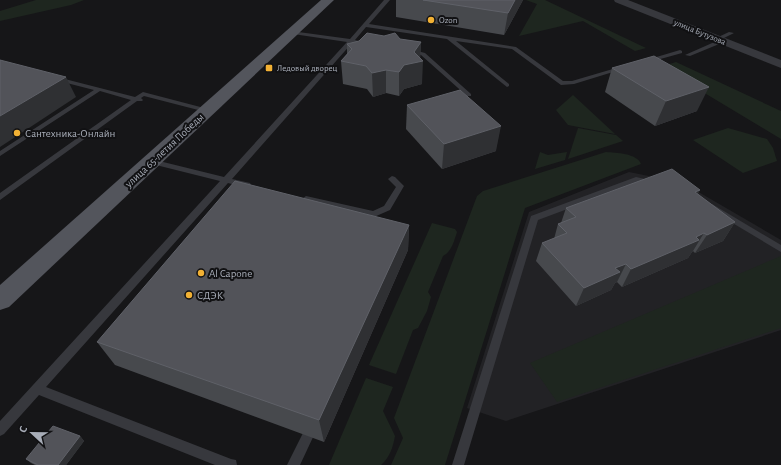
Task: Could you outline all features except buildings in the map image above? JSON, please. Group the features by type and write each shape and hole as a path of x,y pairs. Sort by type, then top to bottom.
{"main road":[{"name":"улица 65-летия Победы","path":"0,300 328,0"}],"street":[{"name":"улица Бутузова","path":"619,0 781,64"}],"lane":[{"path":"0,430 387,0"},
{"path":"365,25 448,38 494,42 514,48 561,83 565,84 630,66"},
{"path":"293,32 365,44"},
{"path":"688,55 720,40 731,33"},
{"path":"448,38 507,85"},
{"path":"401,50 423,54 469,95"},
{"path":"638,64 680,52"},
{"path":"46,76 137,99 204,113"},
{"path":"0,154 99,89"},
{"path":"0,197 137,99"},
{"path":"151,161 255,187"},
{"path":"300,198 374,214 388,208 400,186 392,179"},
{"path":"458,465 534,218 636,180 659,184"},
{"path":"702,200 781,249"},
{"path":"37,389 231,465"},
{"path":"293,465 308,436"}],"shaded area":[{"path":"36,0 84,0 71,5 0,21 0,11"},
{"path":"526,0 545,0 646,48 635,51 583,21 519,36 537,4"},
{"path":"676,62 781,111 781,139 663,68 663,66"},
{"path":"573,95 615,134 568,125 556,110"},
{"path":"578,128 616,135 623,141 568,159"},
{"path":"728,128 767,139 773,148 777,161 743,173 693,140"},
{"path":"540,152 548,155 567,152 565,160 535,169"},
{"path":"606,152 620,153 631,156 639,160 641,164 525,208 445,465 391,465 403,438 394,418 477,196 483,191"},
{"path":"629,172 683,183 781,240 781,330 506,421 467,408 529,212"},
{"path":"432,223 455,229 457,232 451,249 443,256 428,292 431,297 427,311 418,328 413,330 396,374 369,365"},
{"path":"781,256 781,328 557,402 530,363"},
{"path":"366,378 393,387 383,411 395,436 391,452 381,465 329,465"}],"place":[{"name":"Ozon","path":"431,20"},
{"name":"Ледовый дворец","path":"269,68"},
{"name":"Сантехника-Онлайн","path":"17,133"},
{"name":"Al Capone","path":"201,273"},
{"name":"СДЭК","path":"189,295"}]}
